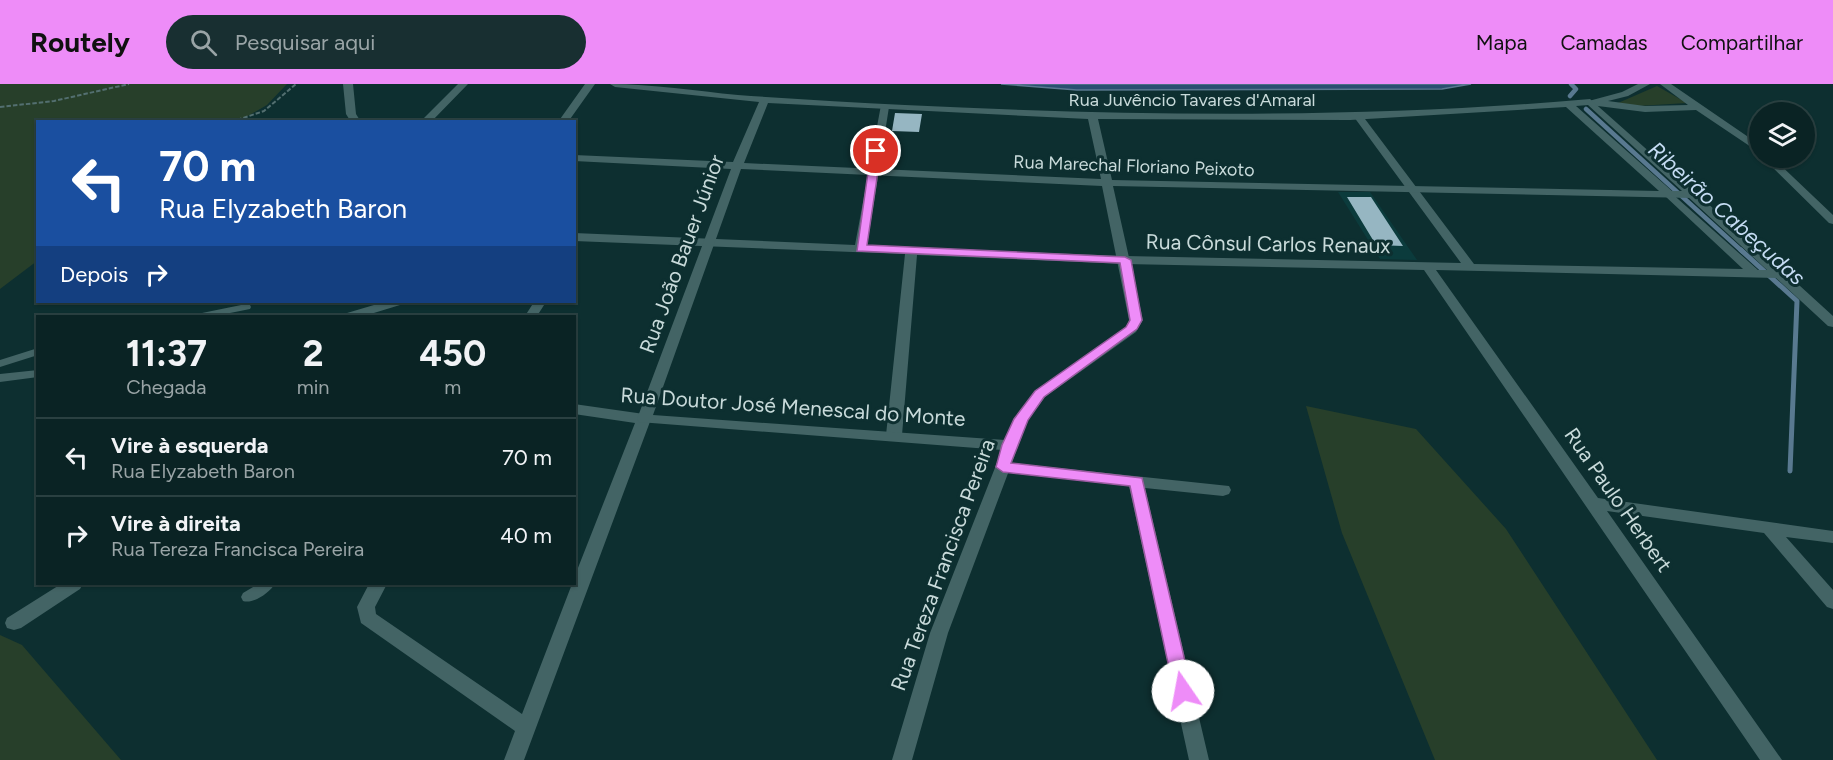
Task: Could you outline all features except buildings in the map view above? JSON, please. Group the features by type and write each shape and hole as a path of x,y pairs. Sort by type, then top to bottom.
{"street":[{"path":"348,84 351,114 355,120"},
{"path":"427,120 463,84"},
{"path":"564,120 590,84"},
{"name":"Rua Juvêncio Tavares d'Amaral","path":"615,84 765,100 1093,118 1426,115 1590,102 1617,97 1645,84"},
{"path":"1665,84 1749,142"},
{"name":"Rua João Bauer Júnior","path":"514,760 711,242 737,166 765,100"},
{"path":"1590,102 1753,272"},
{"name":"Rua Juvêncio Tavares d'Amaral","path":"1590,102 1645,109 1699,107"},
{"path":"1568,104 1782,274 1833,323"},
{"path":"861,248 884,107"},
{"path":"1359,117 1470,267"},
{"name":"Rua Tereza Francisca Pereira","path":"902,760 939,633 1003,467 1009,445 1028,407 1040,394 1131,329 1136,320 1093,118"},
{"name":"Rua Marechal Floriano Peixoto","path":"576,158 1106,183 1680,194"},
{"path":"1778,168 1833,221"},
{"name":"Rua Cônsul Carlos Renaux","path":"576,238 1125,260 1782,274"},
{"path":"894,435 911,250"},
{"name":"Rua Paulo Herbert","path":"1427,266 1772,760"},
{"path":"355,315 392,303"},
{"name":"Rua Doutor José Menescal do Monte","path":"576,410 644,419 894,435 1009,445"},
{"path":"1003,467 1223,490"},
{"path":"1136,482 1199,760"},
{"path":"1592,503 1833,537"},
{"path":"1769,528 1833,602"},
{"path":"14,623 72,585"},
{"path":"377,585 366,607 368,618 526,728"}],"lane":[{"path":"208,315 246,308"},
{"path":"0,364 36,352"},
{"path":"0,378 36,373"},
{"path":"248,597 266,585"}],"path":[{"path":"0,107 54,101 129,84"},
{"path":"237,120 264,111 296,84"}],"shaded area":[{"path":"1001,84 1471,84 1442,89 1077,90"},
{"path":"1338,192 1370,192 1417,260 1380,259"}],"green space":[{"path":"0,84 287,84 267,105 241,120 36,120 36,262 0,289"},
{"path":"1657,86 1687,103 1638,106 1618,103"},
{"path":"1306,406 1416,429 1506,529 1657,760 1435,760 1342,533"},
{"path":"0,635 22,645 121,760 0,760"}],"waterway":[{"name":"Ribeirão Cabeçudas","path":"1570,96 1576,89 1571,84"},
{"name":"Ribeirão Cabeçudas","path":"1586,109 1743,252"},
{"name":"Ribeirão Cabeçudas","path":"1741,250 1797,301 1790,471"}],"route":[{"path":"876,151 861,248 1125,260 1136,320 1131,329 1040,394 1021,419 1009,445 1003,467 1136,482 1183,691"}]}
